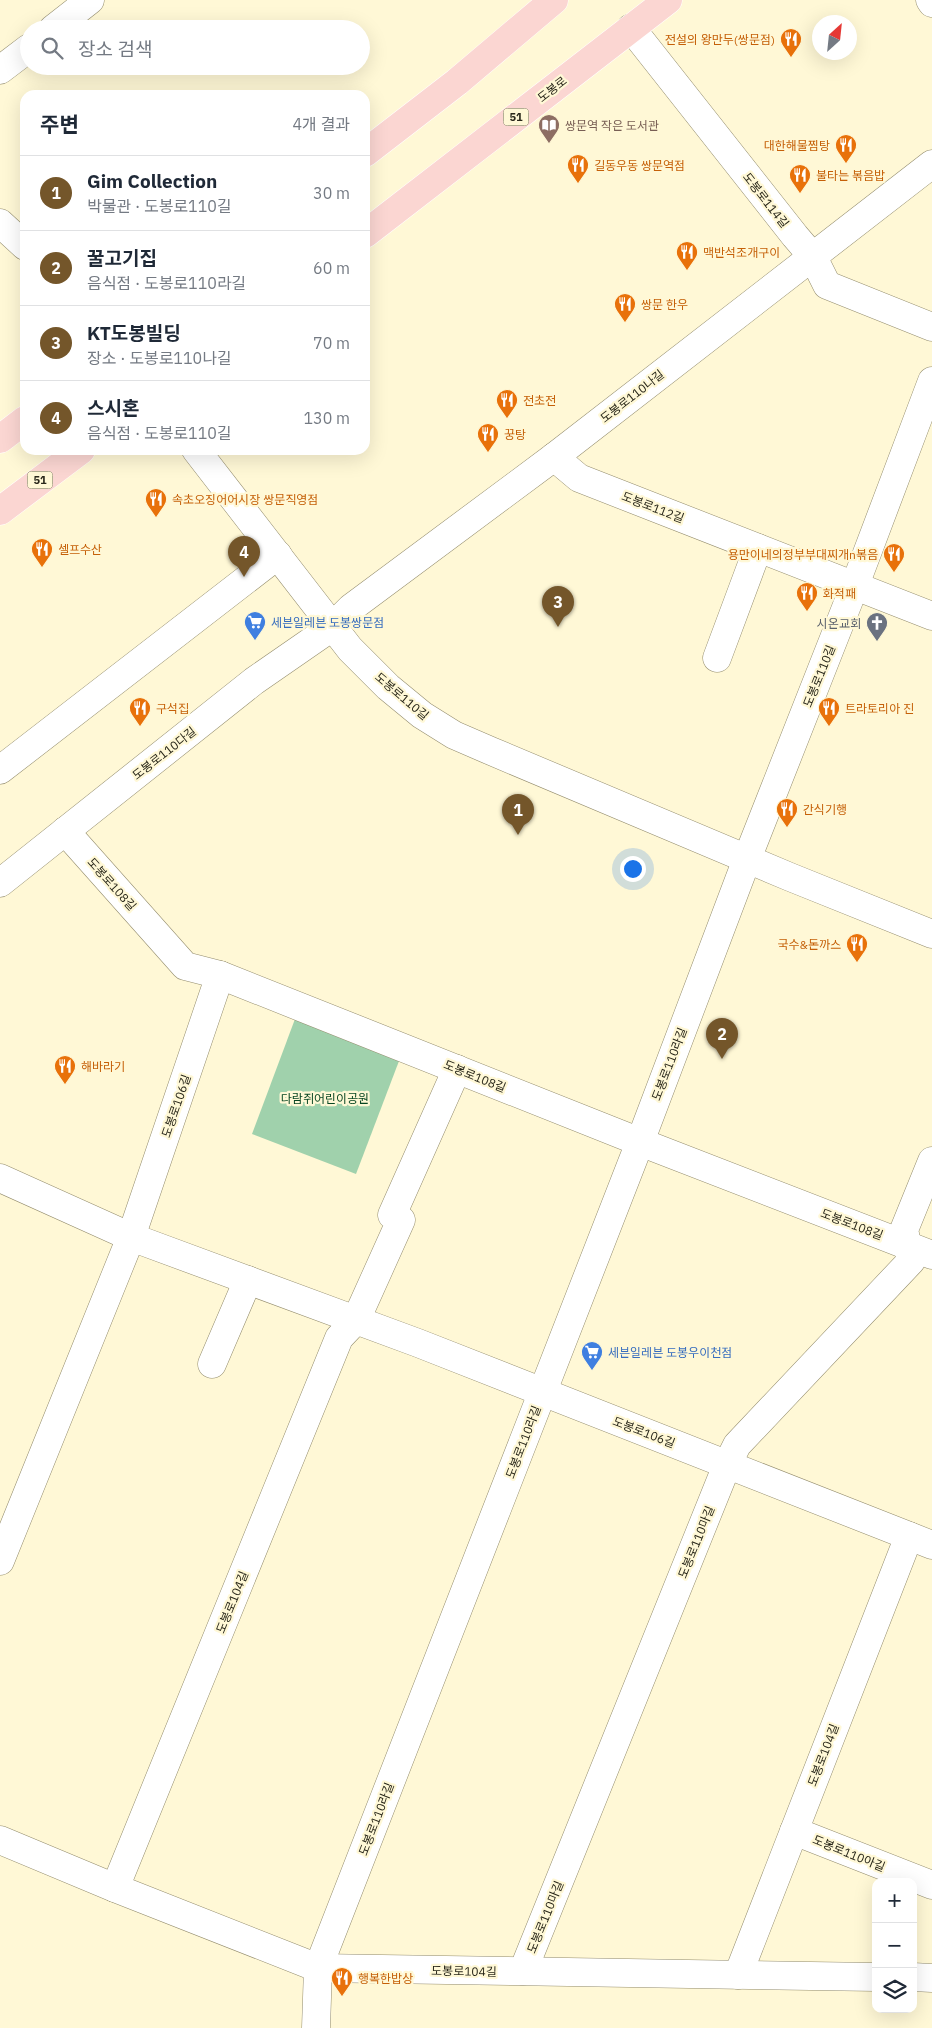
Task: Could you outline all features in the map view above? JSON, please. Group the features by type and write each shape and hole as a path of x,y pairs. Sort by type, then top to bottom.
{"main road":[{"path":"370,149 456,82 554,0"},
{"name":"도봉로","path":"370,230 668,0"},
{"path":"0,439 20,424"},
{"name":"51","path":"0,511 74,455"}],"street":[{"path":"64,20 90,0"},
{"name":"도봉로114길","path":"631,28 813,257 827,285 932,327"},
{"path":"0,70 20,55"},
{"name":"도봉로110나길","path":"332,627 350,608 554,457 932,164"},
{"path":"0,223 20,241"},
{"name":"도봉로110길","path":"747,858 855,585 932,381"},
{"name":"도봉로110길","path":"200,455 350,649 388,687 422,715 454,735 932,934"},
{"name":"도봉로112길","path":"554,457 579,478 932,616"},
{"path":"717,658 758,548"},
{"path":"0,770 278,555"},
{"name":"도봉로110다길","path":"0,883 254,681 332,627"},
{"name":"도봉로108길","path":"65,831 185,966 220,975 920,1251"},
{"name":"도봉로110라길","path":"316,2028 318,1968 640,1142 747,858"},
{"name":"도봉로106길","path":"131,1237 220,975"},
{"path":"356,1320 401,1220 392,1215 458,1069"},
{"name":"도봉로110마길","path":"523,1971 727,1465 737,1445 920,1251 904,1230 932,1161"},
{"name":"도봉로106길","path":"0,1178 131,1237 356,1320 920,1541"},
{"path":"0,1562 131,1237"},
{"path":"212,1364 248,1280"},
{"name":"도봉로104길","path":"115,1888 339,1338 356,1320"},
{"name":"도봉로104길","path":"738,1975 794,1831 920,1541"},
{"name":"도봉로110아길","path":"794,1831 932,1885"},
{"name":"도봉로104길","path":"0,1840 115,1888 318,1968 872,1977"},
{"path":"917,1978 932,1978"}],"green space":[{"name":"다람쥐어린이공원","path":"295,1019 399,1061 356,1174 252,1134"}],"place":[{"name":"전설의 왕만두(쌍문점)","path":"791,58"},
{"name":"쌍문역 작은 도서관","path":"549,144"},
{"name":"대한해물찜탕","path":"846,164"},
{"name":"길동우동 쌍문역점","path":"578,184"},
{"name":"불타는 볶음밥","path":"800,194"},
{"name":"맥반석조개구이","path":"687,271"},
{"name":"쌍문 한우","path":"625,323"},
{"name":"전초전","path":"507,419"},
{"name":"꿍탕","path":"488,453"},
{"name":"속초오징어어시장 쌍문직영점","path":"156,518"},
{"name":"셀프수산","path":"42,568"},
{"name":"용만이네의정부부대찌개n볶음","path":"894,573"},
{"name":"스시혼","path":"244,577"},
{"name":"화적패","path":"807,612"},
{"name":"KT도봉빌딩","path":"558,627"},
{"name":"세븐일레븐 도봉쌍문점","path":"255,641"},
{"name":"시온교회","path":"877,642"},
{"name":"구석집","path":"140,727"},
{"name":"트라토리아 진","path":"829,727"},
{"name":"간식기행","path":"787,828"},
{"name":"Gim Collection","path":"518,835"},
{"name":"국수&돈까스","path":"857,963"},
{"name":"꿀고기집","path":"722,1059"},
{"name":"해바라기","path":"65,1085"},
{"name":"세븐일레븐 도봉우이천점","path":"592,1371"},
{"name":"행복한밥상","path":"342,1997"}]}
